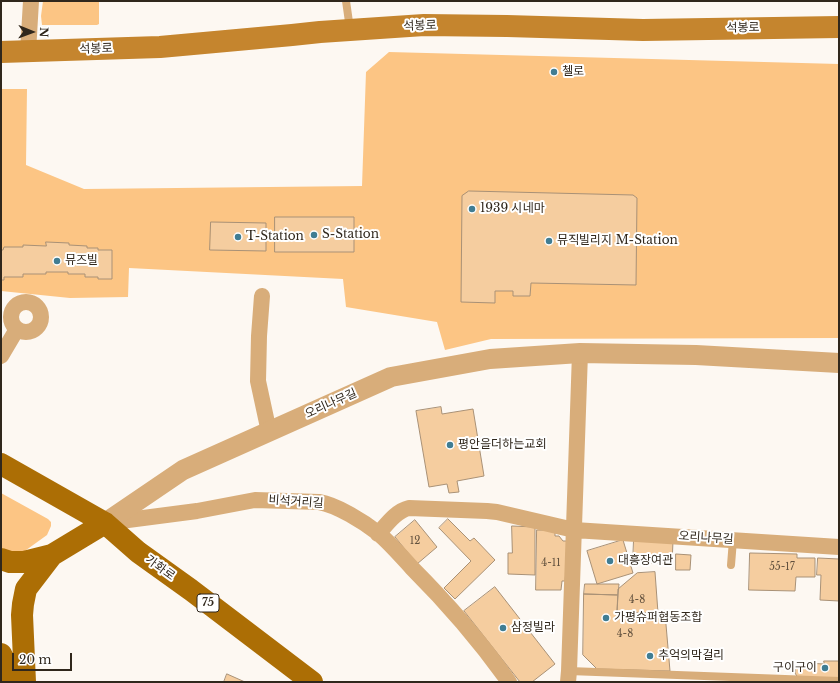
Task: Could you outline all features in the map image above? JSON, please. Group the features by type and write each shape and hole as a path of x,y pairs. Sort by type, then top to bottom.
{"main road":[{"name":"석봉로","path":"1,52 160,47 320,32 424,26 507,26 643,30 839,27"},
{"name":"가화로","path":"1,464 105,523 138,552 312,682"},
{"path":"1,559 10,562 24,562 52,555 105,523"},
{"path":"25,682 22,615 26,589 52,555"},
{"path":"2,657 14,682"}],"street":[{"path":"28,52 31,1"},
{"path":"262,296 258,381 269,432"},
{"path":"1,356 18,329"},
{"path":"569,677 580,353"},
{"name":"오리나무길","path":"105,523 183,470 391,377 490,359 580,353 696,355 839,363"},
{"name":"비석거리길","path":"105,523 197,511 255,500 319,502 330,505 351,515 378,534 430,586 463,622 492,657 509,682"},
{"name":"오리나무길","path":"378,534 396,514 409,508 498,512 574,530 839,547"}],"lane":[{"path":"346,1 350,30"},
{"path":"731,565 732,540"},
{"path":"569,677 839,681"}],"shaded area":[{"path":"43,1 99,1 99,24 42,25 41,16"},
{"path":"389,52 839,64 839,338 491,339 445,350 437,322 346,307 343,279 129,268 128,297 70,298 1,291 1,89 27,89 26,165 84,189 362,186 366,72"},
{"path":"1,493 51,522 47,535 22,553 1,556"}],"building":[{"name":"뮤직빌리지 M-Station","path":"469,191 633,195 637,198 636,285 531,283 530,296 513,296 513,291 495,291 495,303 461,302 462,196"},
{"name":"S-Station","path":"275,217 354,217 354,252 275,252"},
{"name":"T-Station","path":"211,222 266,223 266,251 210,250"},
{"name":"뮤즈빌","path":"46,242 69,243 69,245 98,248 98,250 112,250 112,279 85,277 85,274 68,274 68,272 46,272 46,274 23,274 23,277 4,277 4,280 1,280 1,250 3,250 4,247 23,247 23,245 46,246"},
{"name":"평안을더하는교회","path":"441,407 442,414 473,409 484,476 457,481 459,492 449,493 447,484 429,487 416,411"},
{"path":"448,519 470,541 474,538 495,560 455,599 444,588 471,561 439,528"},
{"path":"415,520 437,547 417,564 395,537"},
{"path":"512,526 535,527 535,575 508,574 508,553 512,553"},
{"path":"537,530 555,530 555,536 559,536 563,541 569,541 565,581 562,581 561,590 536,590"},
{"path":"634,539 673,541 672,564 633,562"},
{"path":"623,540 633,573 597,584 587,551"},
{"path":"750,553 797,554 797,558 815,558 815,577 796,577 795,591 749,590"},
{"path":"676,554 691,555 690,570 676,570"},
{"path":"818,558 839,559 839,601 820,600 821,575 817,575"},
{"path":"655,572 658,613 617,612 618,589 637,573"},
{"path":"585,584 619,584 618,595 584,594"},
{"name":"삼정빌라","path":"495,587 555,664 532,682 520,682 464,611"},
{"path":"584,594 618,595 617,612 665,613 670,671 597,669 583,655"},
{"path":"824,661 839,661 839,679 798,678 795,673 796,666 805,666 805,663 824,664"},
{"path":"227,674 245,682 224,682"}],"place":[{"name":"첼로","path":"554,72"},
{"name":"1939 시네마","path":"472,209"},
{"name":"S-Station","path":"314,235"},
{"name":"T-Station","path":"238,237"},
{"name":"뮤직빌리지 M-Station","path":"549,241"},
{"name":"뮤즈빌","path":"57,261"},
{"name":"평안을더하는교회","path":"450,445"},
{"name":"대흥장여관","path":"610,561"},
{"name":"가평슈퍼협동조합","path":"606,618"},
{"name":"삼정빌라","path":"503,628"},
{"name":"추억의막걸리","path":"650,656"},
{"name":"구이구이","path":"825,668"}]}
